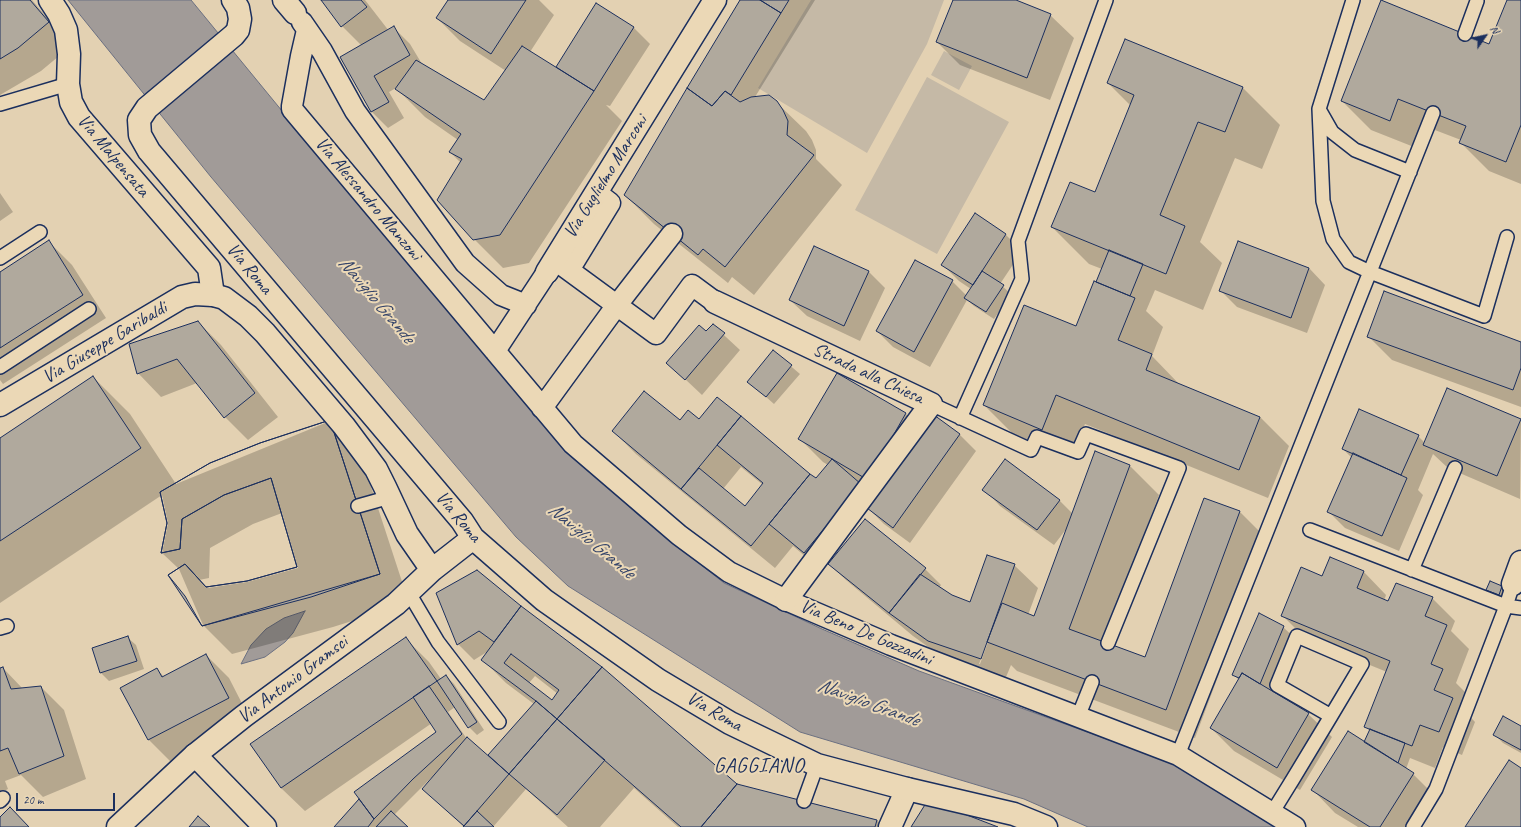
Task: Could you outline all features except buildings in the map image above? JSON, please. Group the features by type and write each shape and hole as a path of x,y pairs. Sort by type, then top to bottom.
{"street":[{"name":"Via Malpensata","path":"50,0 66,30 69,54 68,84 71,102 79,117 209,268 213,295"},
{"name":"Via Roma","path":"233,0 238,8 240,19 238,30 147,108 139,120 139,130 149,151 462,521 473,538 544,600 658,680 730,723 817,765 907,789 1014,814 1046,827"},
{"name":"Via Guglielmo Marconi","path":"495,351 526,305 557,267 597,193 715,0"},
{"name":"Via Alessandro Manzoni","path":"295,14 322,50 355,111 465,263 501,295 526,305"},
{"name":"Via Alessandro Manzoni","path":"295,14 292,109 495,351"},
{"path":"542,408 617,305 672,234"},
{"path":"557,267 617,305 656,334 692,285 715,302"},
{"name":"Via Giuseppe Garibaldi","path":"0,405 182,298 195,294 213,295"},
{"name":"Via Roma","path":"213,295 224,298 234,304 270,339 326,404 376,469 407,534 432,570"},
{"name":"Strada alla Chiesa","path":"715,302 930,404 786,600"},
{"name":"Via Beno De Gozzadini","path":"495,351 573,444 679,535 729,572 786,600 891,645 1178,755 1295,827"},
{"name":"Via Antonio Gramsci","path":"118,827 195,755 244,716 396,604 432,570 473,538"},
{"path":"1513,584 1521,562"},
{"path":"195,755 265,827"},
{"path":"890,827 907,789"}],"lane":[{"path":"960,418 1022,279 1018,241 1106,0"},
{"path":"1353,0 1319,109 1323,201 1333,239 1349,262 1370,272 1484,316 1507,237"},
{"path":"1465,34 1477,0"},
{"path":"0,104 68,84"},
{"path":"1319,109 1332,132 1355,150 1410,172"},
{"path":"1178,755 1433,112"},
{"path":"0,258 40,232"},
{"path":"0,367 89,309"},
{"path":"930,404 1031,450 1037,437 1078,452 1086,434 1179,468 1108,643"},
{"path":"1412,570 1455,468"},
{"path":"358,506 390,497"},
{"path":"1310,530 1506,606 1521,608"},
{"path":"1413,827 1436,789 1513,584"},
{"path":"409,593 438,642 499,722"},
{"path":"1272,813 1331,716 1362,664 1297,636 1277,685 1331,716"},
{"path":"1078,717 1092,682"},
{"path":"804,801 817,765"}],"shaded area":[{"path":"811,0 944,0 927,44 867,153 758,88"},
{"path":"944,51 972,66 959,90 931,75"},
{"path":"927,77 1009,122 937,254 855,210"}],"water":[{"name":"Naviglio Grande","path":"68,0 191,0 287,117 569,450 637,514 724,583 822,629 919,671 1192,770 1279,827 1088,827 1024,799 800,732 568,586 516,537 211,177"},
{"path":"305,611 293,633 285,642 265,657 241,664 251,645 266,629 284,618"}],"district":[{"name":"GAGGIANO","path":"759,766"}]}
